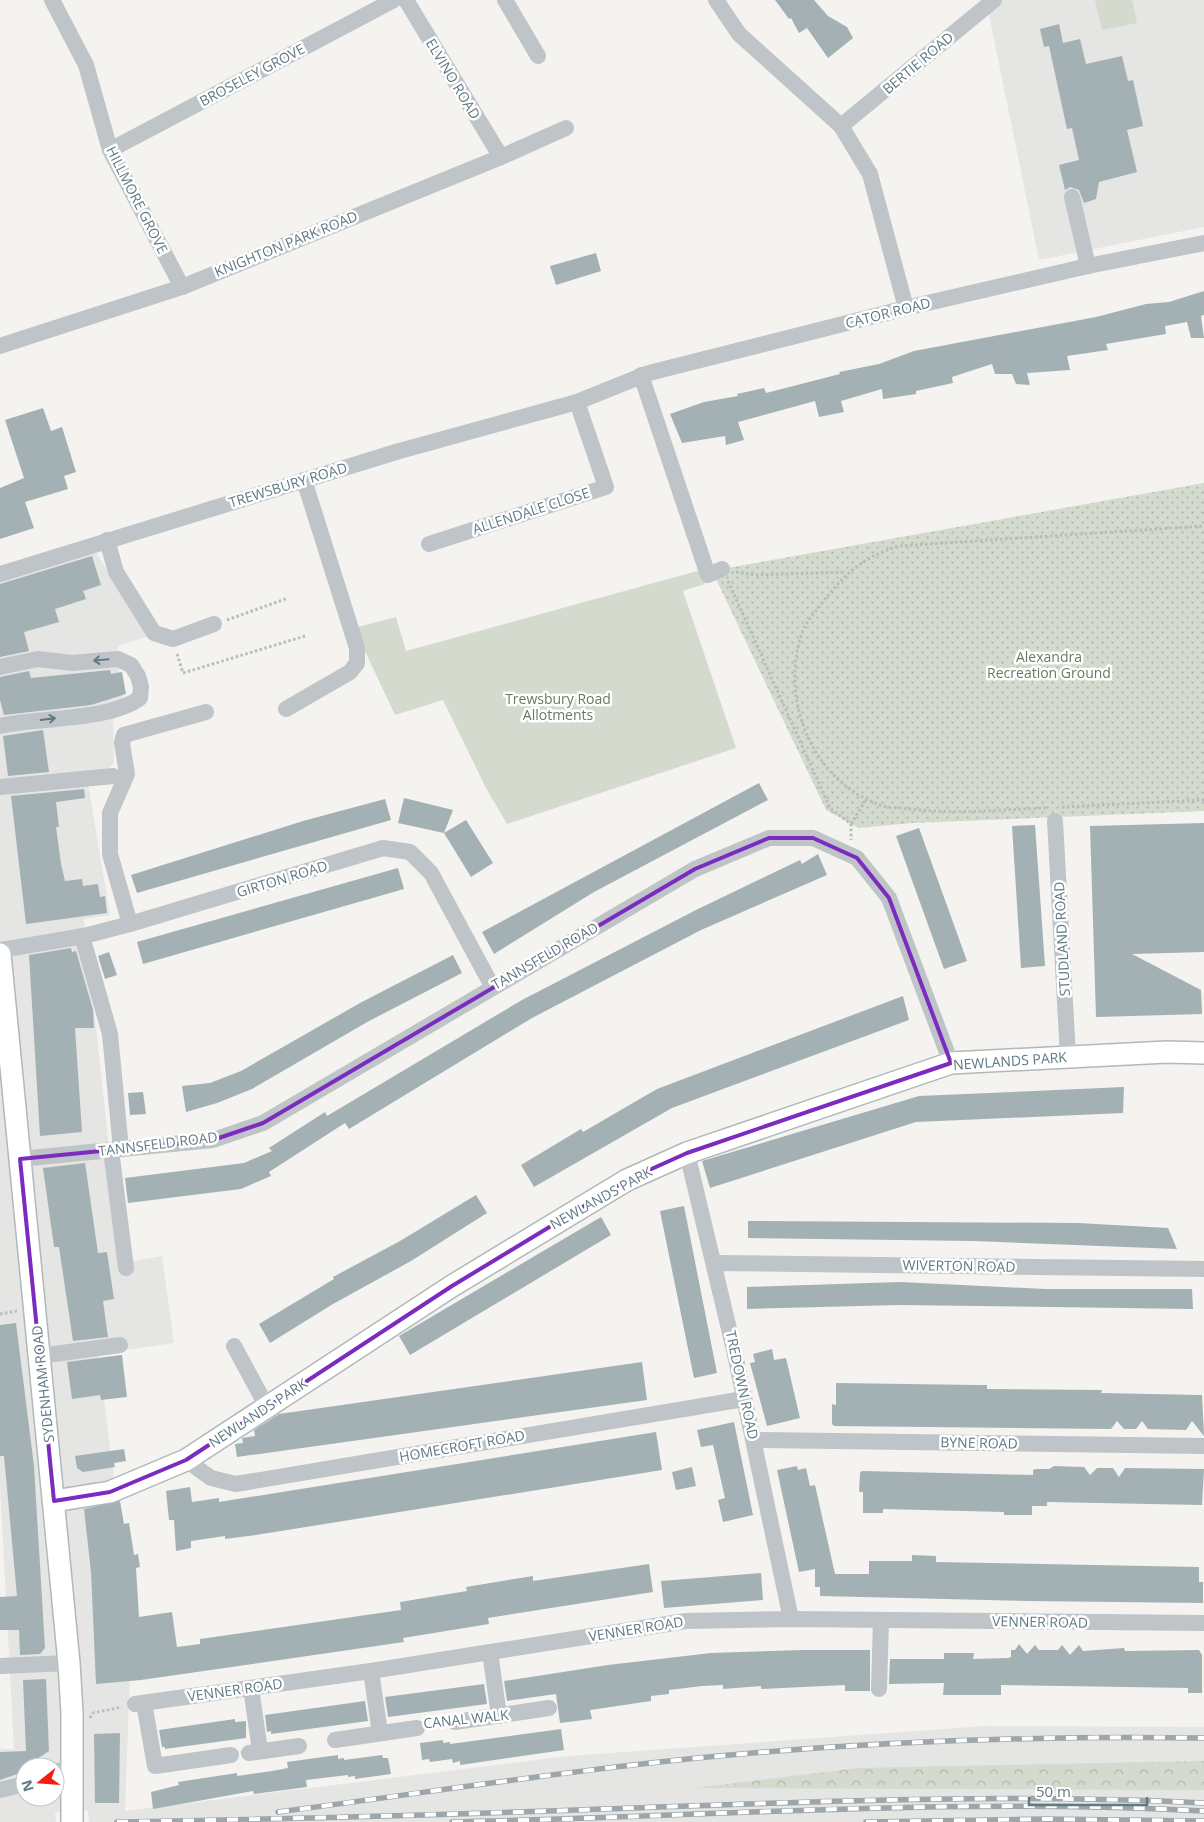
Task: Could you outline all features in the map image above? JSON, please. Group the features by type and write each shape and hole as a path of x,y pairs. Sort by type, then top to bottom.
{"main road":[{"name":"SYDENHAM ROAD","path":"0,952 69,1663 72,1714 65,1758"},
{"name":"NEWLANDS PARK","path":"54,1501 110,1492 186,1460 452,1286 627,1180 687,1153 951,1063 1204,1053"},
{"name":"SYDENHAM ROAD","path":"65,1781 72,1819"}],"street":[{"name":"HILLMORE GROVE","path":"52,0 86,65 110,150 182,287"},
{"name":"BROSELEY GROVE","path":"110,150 394,0"},
{"name":"ELVINO ROAD","path":"406,0 501,157"},
{"path":"505,0 538,56"},
{"path":"716,0 739,34 841,126 870,174 906,308"},
{"name":"BERTIE ROAD","path":"841,126 994,0"},
{"name":"KNIGHTON PARK ROAD","path":"0,346 182,287 501,157 566,128"},
{"path":"1072,197 1088,266"},
{"name":"CATOR ROAD","path":"577,402 642,375 906,308 1088,266 1204,243"},
{"path":"642,375 708,575 722,569"},
{"name":"TREWSBURY ROAD","path":"0,574 304,480 577,402"},
{"name":"ALLENDALE CLOSE","path":"429,544 606,487 577,402"},
{"path":"286,710 350,672 357,663 357,648 304,480"},
{"path":"108,540 116,572 154,632 173,639 214,624"},
{"path":"0,667 38,659 62,660 72,663 118,659 132,665 142,687 140,698 130,705 0,726"},
{"path":"130,924 110,854 110,814 127,774 122,743 124,735 206,712"},
{"path":"0,787 113,776"},
{"name":"STUDLAND ROAD","path":"1055,821 1068,1057"},
{"name":"TANNSFELD ROAD","path":"20,1159 213,1140 263,1123 492,986 695,869 768,838 813,838 857,858 889,898 951,1063"},
{"name":"GIRTON ROAD","path":"0,952 82,936 130,924 383,848 410,852 430,873 492,986"},
{"path":"82,936 110,1034 116,1150 126,1268"},
{"name":"TREDOWN ROAD","path":"687,1153 754,1440 791,1619"},
{"name":"WIVERTON ROAD","path":"714,1263 1204,1269"},
{"path":"40,1356 120,1345"},
{"path":"234,1346 267,1407"},
{"name":"HOMECROFT ROAD","path":"186,1460 211,1478 236,1484 744,1398"},
{"name":"BYNE ROAD","path":"754,1440 1204,1446"},
{"name":"VENNER ROAD","path":"139,1703 371,1671 686,1621 791,1619 1204,1623"},
{"path":"879,1689 881,1620"},
{"path":"490,1652 499,1716"},
{"path":"0,1666 69,1663"},
{"path":"371,1671 380,1734"},
{"path":"251,1688 255,1752 299,1746"},
{"path":"139,1703 155,1766 231,1755"},
{"name":"CANAL WALK","path":"455,1722 549,1708"},
{"name":"CANAL WALK","path":"335,1740 417,1728"},
{"path":"0,1790 15,1786"}],"path":[{"path":"1204,526 898,546 874,554 847,572 830,590 805,626 796,654 795,692 804,728 816,754 828,769 851,790 884,806 940,813 1204,800"},
{"path":"722,569 756,575 847,572"},
{"path":"722,569 830,808 851,824"},
{"path":"214,624 288,598"},
{"path":"173,639 183,673 305,636"},
{"path":"851,856 851,824 867,798"},
{"path":"88,1721 93,1713 139,1703"}],"highlighted area":[{"path":"769,838 813,838 857,858 889,898 951,1063 687,1153 627,1180 452,1286 186,1460 110,1492 54,1501 20,1159 213,1140 263,1123 695,869"}],"shaded area":[{"path":"986,0 1204,0 1204,227 1039,260"},
{"path":"95,551 149,636 118,646 117,658 125,705 113,708 114,764 88,783 110,915 84,919 122,1263 162,1256 174,1343 98,1354 132,1617 125,1811 568,1756 986,1726 1204,1727 1204,1822 89,1822 88,1811 55,1812 56,1822 0,1822 0,1749 14,1749 0,1486 0,581"}],"green space":[{"path":"1095,0 1132,0 1137,23 1102,30"},
{"name":"Alexandra Recreation Ground","path":"1204,483 1204,811 912,823 859,828 826,810 715,577 722,569"},
{"name":"Trewsbury Road Allotments","path":"701,570 705,584 683,591 736,748 507,824 486,788 443,700 395,715 354,628 396,617 406,651"},
{"path":"1204,1761 1204,1790 696,1788 858,1768"}],"building":[{"path":"775,0 814,0 828,16 847,27 853,38 828,58 807,28 799,33 791,18 789,19"},
{"path":"1059,24 1063,43 1080,39 1086,64 1122,56 1128,81 1133,80 1143,126 1127,130 1137,172 1099,182 1096,199 1084,203 1079,190 1070,187 1065,190 1059,165 1079,160 1072,128 1067,129 1049,46 1044,47 1040,29"},
{"path":"596,253 601,271 556,285 550,266"},
{"path":"1204,291 1204,315 1201,316 1204,338 1191,338 1187,322 1165,326 1166,334 1106,344 1108,350 1067,356 1070,370 1027,373 1030,385 1016,384 1012,374 995,374 992,364 952,377 953,383 916,391 916,394 883,399 882,389 841,401 844,412 819,417 815,401 738,422 744,440 726,445 725,436 682,443 670,414 704,402 738,396 737,394 764,388 766,393 840,374 839,372 879,364 914,351 1096,317 1146,304 1169,302"},
{"path":"43,408 51,431 62,427 76,472 64,476 68,489 25,502 34,528 0,539 0,488 24,478 5,420"},
{"path":"92,556 101,585 83,591 86,599 55,609 59,622 24,632 29,651 0,657 0,584"},
{"path":"110,670 111,674 122,672 126,694 91,705 4,715 0,700 0,677 29,671 31,678"},
{"path":"43,730 49,772 8,776 3,736"},
{"path":"759,783 768,800 594,892 494,954 482,932"},
{"path":"84,789 85,798 56,802 59,827 56,827 61,864 65,881 82,879 83,886 98,884 100,897 105,896 107,913 26,924 11,796"},
{"path":"404,798 453,810 444,833 398,823"},
{"path":"385,799 391,820 137,893 131,875 303,821"},
{"path":"466,820 493,863 471,877 444,833"},
{"path":"1204,823 1204,952 1132,954 1201,990 1202,1014 1096,1017 1090,826"},
{"path":"1035,825 1045,966 1021,968 1012,826"},
{"path":"919,828 967,961 944,969 896,836"},
{"path":"818,854 827,875 701,930 532,1018 349,1129 345,1123 269,1172 271,1176 241,1189 128,1203 125,1178 244,1163 272,1151 269,1148 325,1112 327,1116 522,1000 696,910 800,860 802,864"},
{"path":"398,868 404,889 143,964 137,942"},
{"path":"71,948 72,952 76,951 93,1010 94,1028 75,1028 82,1132 40,1136 29,955"},
{"path":"109,952 117,975 105,979 98,956"},
{"path":"453,955 462,973 369,1021 252,1089 217,1103 186,1112 182,1086 210,1083 241,1071 360,1003"},
{"path":"903,996 909,1020 672,1108 534,1187 521,1165 581,1129 583,1132 657,1089"},
{"path":"1124,1087 1123,1113 916,1122 710,1188 702,1161 919,1096"},
{"path":"143,1092 146,1114 130,1115 128,1093"},
{"path":"85,1163 98,1253 107,1252 114,1299 103,1301 108,1337 73,1341 59,1247 54,1247 43,1168"},
{"path":"476,1195 487,1213 411,1261 333,1304 270,1343 259,1324 334,1279 333,1277 400,1241"},
{"path":"684,1206 717,1373 694,1378 660,1211"},
{"path":"601,1217 611,1235 410,1355 399,1336"},
{"path":"748,1221 1078,1223 1168,1228 1177,1249 974,1241 748,1238"},
{"path":"900,1282 1045,1289 1192,1289 1193,1309 900,1305 747,1309 747,1287"},
{"path":"16,1323 34,1466 45,1648 40,1654 20,1655 19,1630 0,1630 0,1597 17,1596 4,1456 0,1456 0,1325"},
{"path":"772,1349 774,1360 786,1358 800,1418 767,1426 750,1363 755,1362 753,1354"},
{"path":"122,1355 127,1397 101,1400 100,1395 72,1399 67,1362"},
{"path":"642,1362 647,1400 237,1457 235,1444 243,1443 242,1438 255,1436 254,1430 279,1414"},
{"path":"836,1383 987,1385 987,1389 1102,1390 1101,1393 1202,1395 1204,1436 1192,1421 1186,1430 1148,1429 1142,1421 1136,1429 1124,1429 1117,1421 1111,1429 834,1426 832,1424 832,1404 836,1405"},
{"path":"734,1422 753,1515 723,1522 718,1500 725,1498 713,1445 701,1447 697,1430"},
{"path":"656,1432 662,1470 256,1535 225,1539 225,1536 191,1541 191,1548 176,1551 174,1520 169,1520 166,1491 190,1487 192,1502 219,1498 219,1502"},
{"path":"124,1449 126,1461 114,1463 115,1467 83,1472 77,1468 75,1456"},
{"path":"797,1466 798,1470 806,1468 810,1486 815,1485 835,1574 869,1574 869,1561 912,1561 912,1555 936,1556 936,1562 1199,1567 1199,1582 1203,1582 1203,1603 820,1596 820,1587 815,1587 815,1569 799,1572 777,1470"},
{"path":"1054,1466 1084,1467 1090,1475 1097,1468 1113,1468 1119,1477 1125,1468 1204,1469 1202,1505 1047,1502 1047,1506 1032,1506 1032,1515 1004,1515 1004,1512 883,1509 883,1513 863,1513 863,1492 859,1492 860,1473 862,1471 1033,1475 1033,1470 1049,1469"},
{"path":"692,1467 696,1486 676,1490 672,1472"},
{"path":"120,1501 124,1524 129,1523 134,1555 138,1554 140,1567 136,1568 139,1617 172,1612 177,1647 200,1644 200,1639 401,1610 400,1602 467,1591 466,1587 533,1576 533,1581 649,1564 653,1592 488,1618 489,1624 403,1638 404,1642 141,1680 96,1684 91,1572 84,1509"},
{"path":"761,1573 763,1600 664,1608 661,1581"},
{"path":"1019,1644 1027,1654 1035,1645 1039,1650 1058,1650 1062,1645 1070,1655 1079,1645 1083,1651 1124,1648 1125,1651 1199,1650 1202,1655 1202,1693 1188,1693 1188,1688 1001,1685 1001,1695 943,1695 944,1683 889,1684 890,1659 944,1659 944,1653 974,1653 973,1659 1008,1658 1011,1657 1011,1650 1015,1650"},
{"path":"870,1650 870,1691 845,1691 845,1685 761,1689 761,1686 723,1689 723,1685 702,1686 669,1690 669,1694 651,1696 651,1701 590,1710 592,1719 560,1723 556,1694 507,1701 504,1681 608,1665 711,1653"},
{"path":"46,1679 49,1751 40,1757 15,1757 15,1775 0,1780 0,1752 26,1751 23,1680"},
{"path":"484,1684 487,1704 388,1717 385,1697"},
{"path":"365,1701 368,1721 271,1734 271,1731 267,1732 265,1715"},
{"path":"235,1719 235,1722 246,1721 246,1738 165,1749 165,1747 162,1747 159,1730"},
{"path":"561,1729 564,1750 460,1765 460,1761 453,1763 452,1759 430,1762 429,1759 422,1760 420,1743 443,1740 443,1743 450,1742 450,1744"},
{"path":"120,1733 119,1803 95,1803 94,1734"},
{"path":"338,1755 338,1759 344,1758 344,1760 382,1755 383,1758 388,1758 391,1774 355,1779 355,1776 348,1777 348,1775 306,1780 307,1787 254,1794 253,1791 153,1809 151,1792 179,1785 178,1782 237,1773 237,1776 272,1771 288,1768 287,1762"}],"railway":[{"path":"278,1812 582,1771 765,1752 875,1744 984,1740 1204,1738"},
{"path":"117,1822 904,1800 1054,1799 1204,1803"},
{"path":"452,1822 922,1807 1110,1807 1204,1811"},
{"path":"866,1822 1044,1819 1204,1821"}]}
